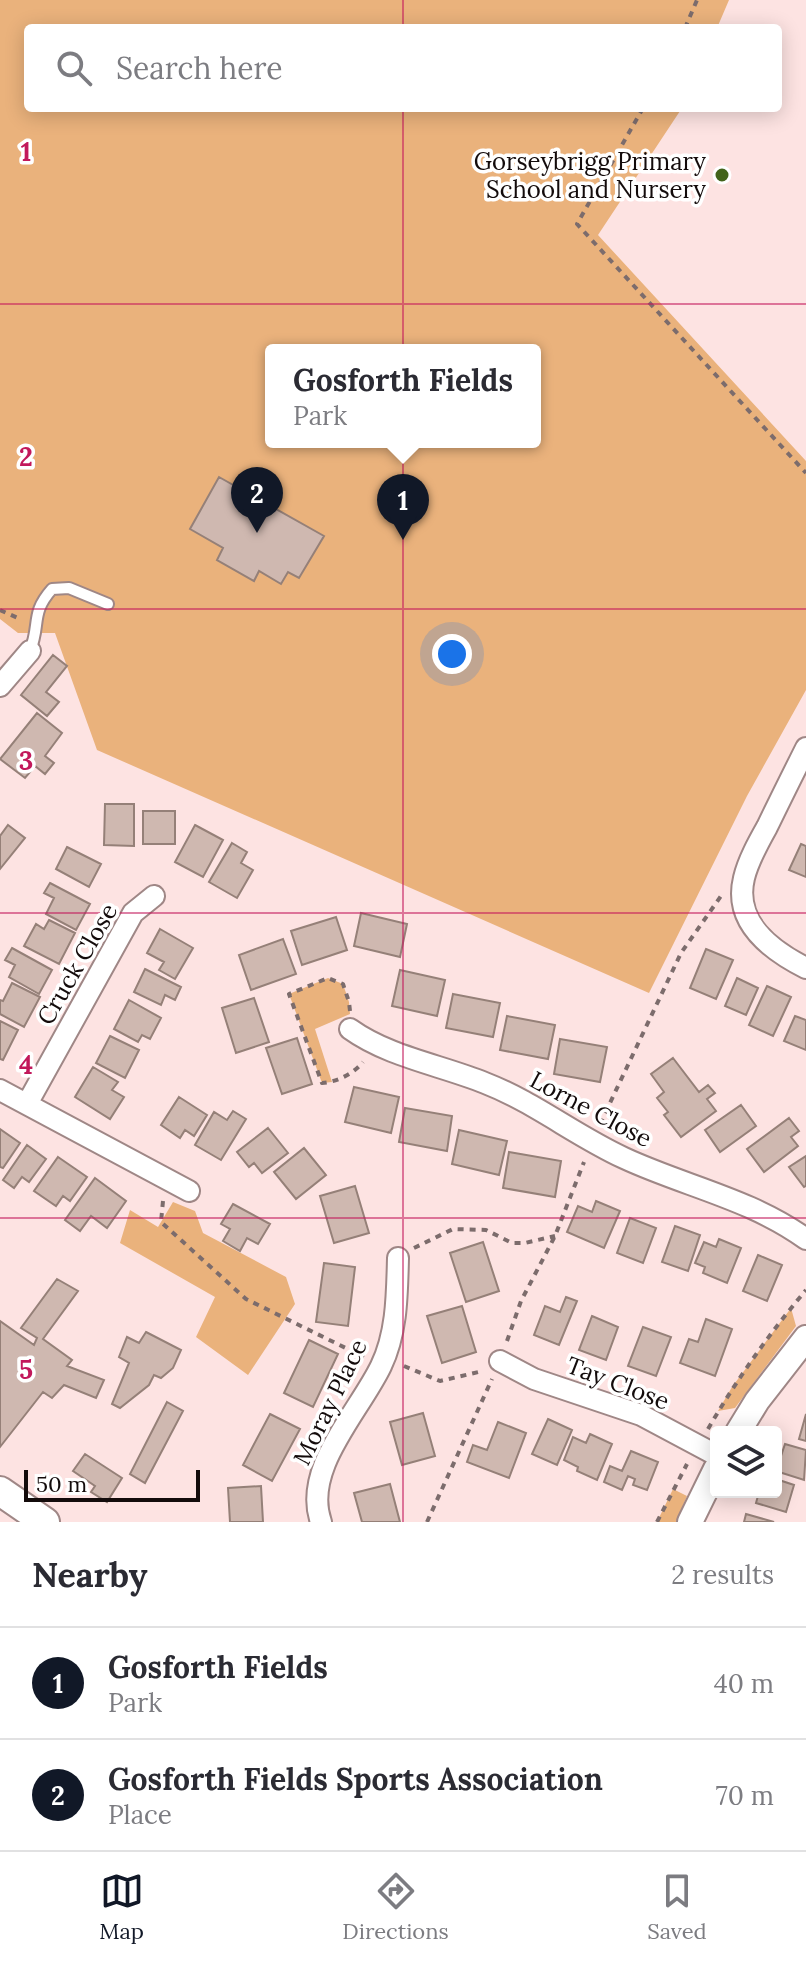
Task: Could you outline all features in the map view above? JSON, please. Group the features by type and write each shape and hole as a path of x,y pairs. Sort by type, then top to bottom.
{"main road":[{"path":"0,1491 45,1522"}],"street":[{"path":"0,686 30,651"},
{"path":"806,748 756,848 744,879 742,896 746,915 757,934 772,949 806,968"},
{"name":"Cruck Close","path":"27,1104 133,913 154,896"},
{"name":"Lorne Close","path":"350,1029 376,1045 489,1084 592,1143 760,1211 806,1239"},
{"path":"0,1090 189,1191"},
{"name":"Moray Place","path":"321,1522 317,1494 320,1476 382,1362 391,1337 398,1258"},
{"path":"742,1426 772,1380 806,1338"},
{"name":"Tay Close","path":"499,1364 641,1415 710,1452"},
{"path":"690,1522 710,1481"}],"lane":[{"path":"30,651 37,633 39,603 52,589 69,588 108,604"}],"path":[{"path":"687,24 697,0"},
{"path":"641,112 577,224 806,473"},
{"path":"0,610 20,619 36,619"},
{"path":"427,1522 499,1364 521,1301 555,1236 592,1143 681,953 723,893 744,879"},
{"path":"165,1179 161,1222 246,1299 382,1362 440,1381 499,1364"},
{"path":"398,1258 453,1229 486,1230 512,1243 555,1236"}],"shaded area":[{"path":"0,0 729,0 719,24 24,24 24,112 679,112 598,235 806,461 806,690 747,796 649,993 97,750 55,633 18,633 0,619"},
{"path":"328,978 343,984 350,1014 315,1029 332,1082 322,1083 289,994"},
{"path":"173,1202 195,1211 203,1233 286,1277 295,1304 248,1375 196,1337 215,1297 120,1243 130,1210 158,1227"},
{"path":"791,1308 796,1326 735,1408 718,1411 732,1387"},
{"path":"673,1489 687,1496 676,1522 657,1522"}],"building":[{"path":"219,477 324,536 299,578 288,572 281,584 259,571 254,581 217,560 223,548 190,529"},
{"path":"53,655 67,666 46,692 59,702 47,716 21,695"},
{"path":"37,713 62,733 45,756 54,763 45,774 35,766 25,778 0,759"},
{"path":"105,804 134,804 134,846 104,845"},
{"path":"143,811 175,811 175,844 143,844"},
{"path":"8,825 25,838 0,869 0,836"},
{"path":"195,825 223,840 203,877 175,862"},
{"path":"232,843 247,852 241,863 253,870 237,898 209,882"},
{"path":"801,844 806,846 806,877 789,870"},
{"path":"67,847 101,864 89,887 56,869"},
{"path":"50,883 90,904 76,930 46,914 54,898 44,893"},
{"path":"361,913 407,924 400,957 354,946"},
{"path":"336,917 347,950 302,965 291,931"},
{"path":"49,920 75,933 59,964 24,946 36,924 44,929"},
{"path":"160,929 193,948 175,979 159,970 164,962 147,953"},
{"path":"283,939 296,974 251,990 239,955"},
{"path":"12,948 52,970 39,994 9,977 15,965 5,960"},
{"path":"706,949 733,960 716,999 690,988"},
{"path":"145,969 181,987 175,1000 165,995 161,1005 134,992"},
{"path":"400,970 445,980 437,1016 392,1006"},
{"path":"737,978 758,988 746,1015 725,1006"},
{"path":"12,983 40,997 24,1027 0,1014 0,1000 3,1001"},
{"path":"767,986 791,997 773,1036 749,1025"},
{"path":"453,994 500,1003 493,1037 446,1028"},
{"path":"254,998 269,1042 236,1053 222,1008"},
{"path":"129,1000 161,1018 150,1039 142,1035 138,1042 114,1029"},
{"path":"507,1016 555,1025 548,1059 500,1050"},
{"path":"795,1016 806,1020 806,1050 784,1041"},
{"path":"0,1021 18,1030 3,1060 0,1059"},
{"path":"110,1036 139,1050 125,1078 96,1063"},
{"path":"297,1038 312,1084 282,1094 266,1048"},
{"path":"560,1039 607,1047 600,1082 554,1074"},
{"path":"673,1058 699,1092 708,1085 715,1093 707,1099 716,1111 681,1137 664,1115 668,1112 657,1098 664,1092 651,1074"},
{"path":"93,1067 118,1082 112,1090 124,1097 110,1119 75,1097"},
{"path":"354,1087 399,1097 391,1133 345,1122"},
{"path":"179,1097 207,1115 194,1136 185,1130 180,1138 161,1125"},
{"path":"741,1105 756,1126 720,1152 705,1130"},
{"path":"405,1108 452,1116 447,1151 399,1142"},
{"path":"233,1111 246,1119 221,1160 195,1145 214,1112 227,1120"},
{"path":"789,1118 799,1131 791,1137 798,1146 764,1172 747,1149"},
{"path":"268,1128 288,1153 262,1173 254,1163 249,1167 237,1152"},
{"path":"0,1129 20,1143 3,1168 0,1167"},
{"path":"459,1130 507,1141 499,1175 452,1164"},
{"path":"27,1145 46,1159 29,1182 22,1177 14,1188 3,1180"},
{"path":"304,1148 326,1175 296,1199 274,1172"},
{"path":"509,1152 561,1161 555,1197 503,1188"},
{"path":"806,1156 806,1186 804,1187 789,1167"},
{"path":"58,1157 87,1177 70,1201 63,1196 56,1206 34,1191"},
{"path":"95,1178 126,1201 107,1228 91,1216 80,1231 65,1220"},
{"path":"355,1186 369,1233 334,1243 320,1196"},
{"path":"596,1201 620,1211 604,1248 567,1232 578,1206 592,1212"},
{"path":"233,1204 270,1224 258,1244 247,1238 240,1251 223,1241 230,1229 221,1224"},
{"path":"630,1218 656,1228 643,1263 617,1253"},
{"path":"675,1226 700,1235 688,1271 662,1262"},
{"path":"719,1239 741,1248 727,1283 703,1273 705,1267 695,1263 704,1242 716,1247"},
{"path":"483,1242 499,1291 466,1302 450,1253"},
{"path":"758,1255 782,1265 767,1301 743,1291"},
{"path":"324,1263 355,1267 348,1326 316,1322"},
{"path":"57,1279 78,1291 43,1339 72,1360 67,1366 104,1380 96,1398 64,1385 52,1398 43,1392 0,1447 0,1321 34,1345 37,1338 21,1328"},
{"path":"566,1297 577,1301 559,1345 534,1335 545,1306 560,1312"},
{"path":"462,1306 476,1352 442,1363 427,1316"},
{"path":"592,1316 618,1327 606,1360 579,1350"},
{"path":"706,1319 732,1329 715,1376 680,1363 689,1339 698,1342"},
{"path":"643,1327 671,1337 656,1376 628,1366"},
{"path":"146,1332 181,1350 173,1368 161,1378 154,1375 149,1385 120,1408 112,1404 129,1363 119,1357 127,1337 139,1343"},
{"path":"309,1340 338,1354 313,1407 284,1393"},
{"path":"167,1402 183,1411 145,1483 130,1474"},
{"path":"423,1413 435,1456 402,1465 390,1422"},
{"path":"270,1414 300,1429 272,1481 243,1465"},
{"path":"806,1414 806,1441 799,1439"},
{"path":"548,1419 572,1430 557,1465 532,1454"},
{"path":"498,1422 526,1433 509,1478 467,1462 473,1445 487,1450"},
{"path":"590,1434 612,1444 597,1480 577,1471 578,1467 564,1460 573,1437 586,1443"},
{"path":"785,1444 806,1450 804,1480 782,1473"},
{"path":"631,1451 658,1462 647,1490 633,1485 635,1479 628,1476 622,1490 604,1482 610,1466 622,1471"},
{"path":"85,1454 122,1478 107,1502 91,1492 95,1486 73,1471"},
{"path":"782,1481 794,1485 786,1512 756,1503 757,1498 782,1498"},
{"path":"390,1484 400,1522 362,1522 354,1493"},
{"path":"261,1486 263,1522 230,1522 228,1488"},
{"path":"746,1514 774,1522 744,1522"}],"place":[{"name":"Gorseybrigg Primary School and Nursery","path":"722,175"},
{"name":"Gosforth Fields Sports Association","path":"257,533"},
{"name":"Gosforth Fields","path":"403,540"}]}
